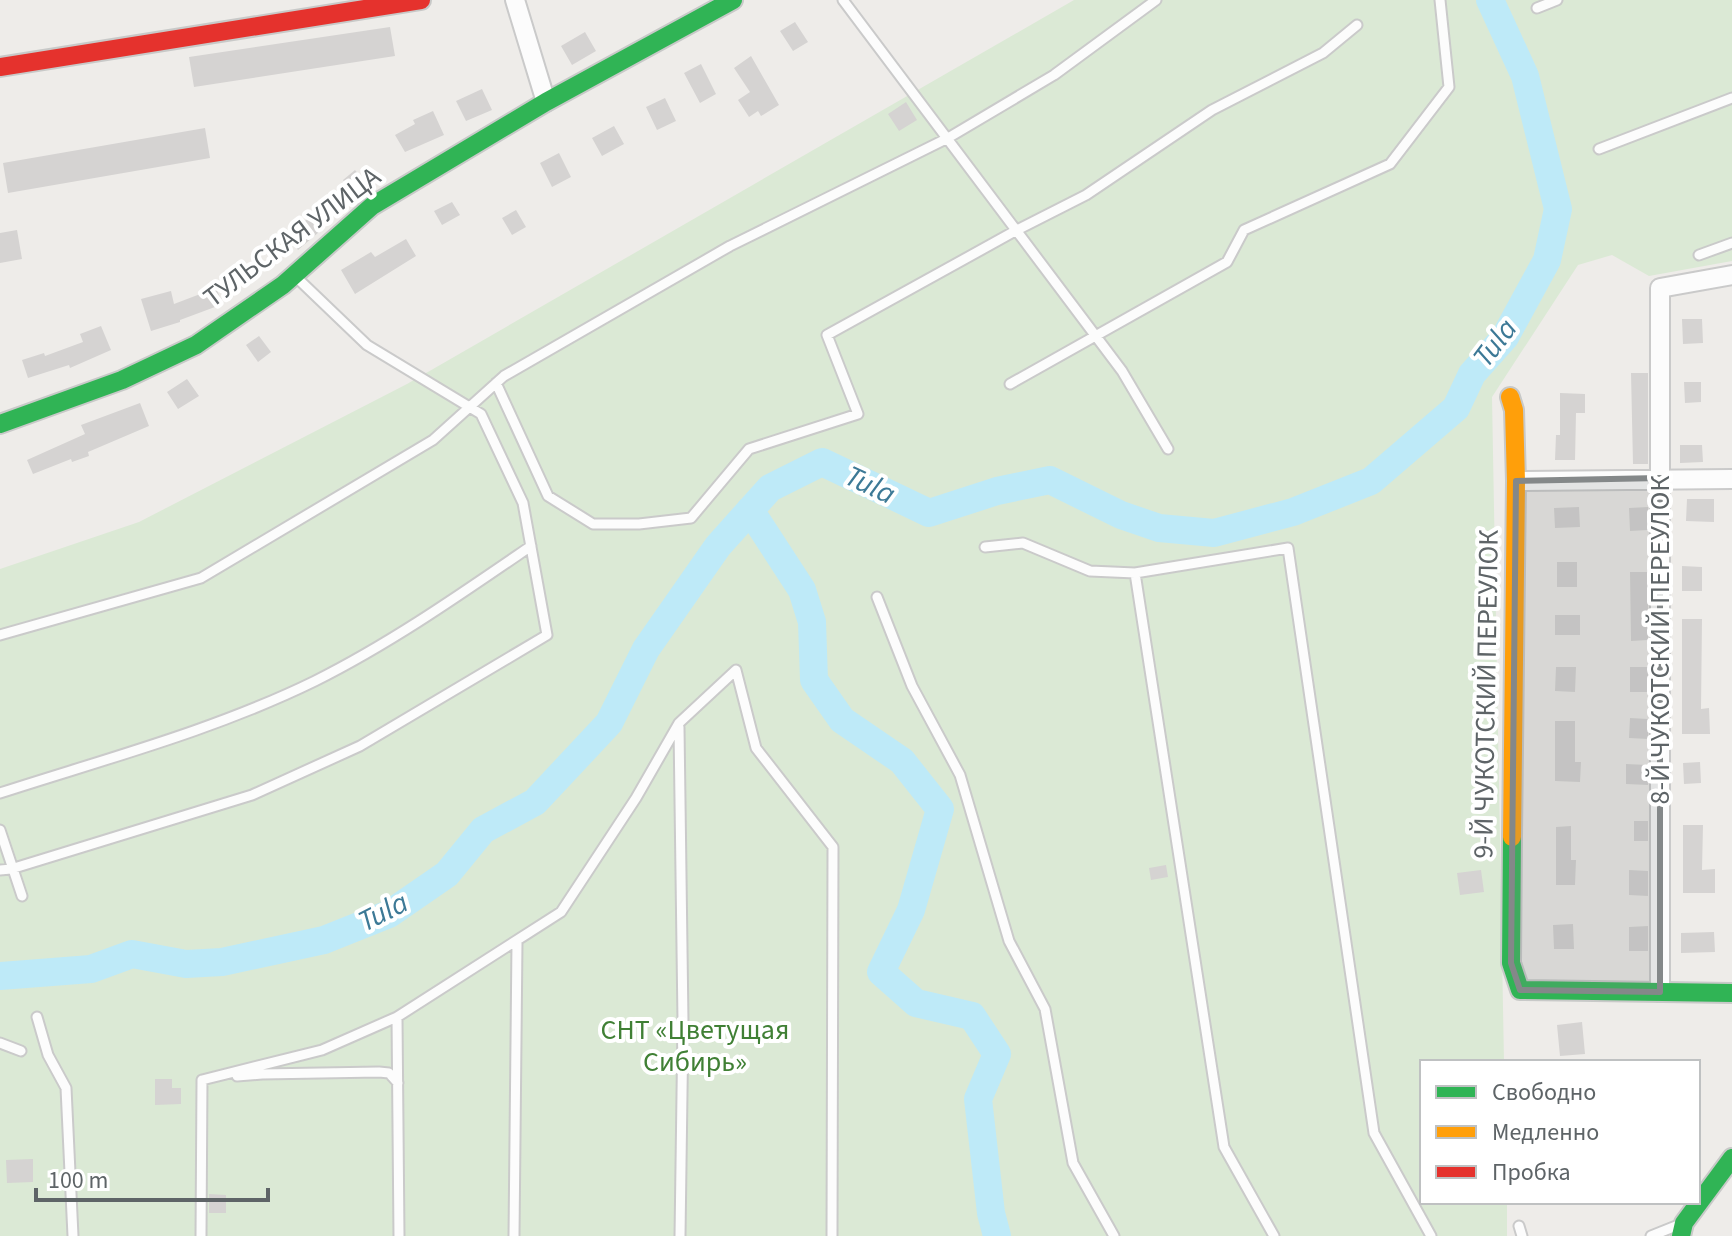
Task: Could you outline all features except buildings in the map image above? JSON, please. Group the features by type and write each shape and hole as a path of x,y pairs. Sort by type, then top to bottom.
{"street":[{"path":"0,67 421,0"},
{"path":"515,0 546,102"},
{"name":"ТУЛЬСКАЯ УЛИЦА","path":"0,424 122,380 196,345 294,275 372,206 546,102 733,0"},
{"name":"8-Й ЧУКОТСКИЙ ПЕРЕУЛОК","path":"1660,992 1660,288 1732,275"},
{"name":"9-Й ЧУКОТСКИЙ ПЕРЕУЛОК","path":"1510,397 1514,410 1516,481 1511,963 1520,990 1660,992"},
{"path":"1516,481 1732,479"},
{"path":"1660,992 1732,993"},
{"path":"1700,1203 1732,1158"},
{"path":"1682,1229 1700,1204"}],"lane":[{"path":"843,0 1122,371 1168,449"},
{"path":"0,635 201,578 433,440 496,383 730,246 948,138 1054,75 1156,0"},
{"path":"1010,384 1227,262 1244,230 1390,164 1449,87 1440,0"},
{"path":"1537,8 1557,0"},
{"path":"496,383 548,496 593,524 639,524 691,518 749,449 858,414 827,335 1086,195 1212,110 1323,53 1357,25"},
{"path":"1599,149 1732,98"},
{"path":"1699,255 1732,243"},
{"path":"0,870 252,795 360,746 547,635 523,503 481,414 367,345 294,275"},
{"path":"985,547 1023,543 1090,571 1135,573 1288,548 1374,1133 1431,1236"},
{"path":"0,793 206,726 314,681 413,627 531,546"},
{"path":"1135,573 1224,1147 1274,1236"},
{"path":"877,597 912,686 960,775 1009,941 1045,1009 1073,1163 1114,1236"},
{"path":"202,1080 322,1050 397,1017 561,912 636,798 679,723 736,670 756,748 833,847 832,1236"},
{"path":"679,723 683,1022 680,1236"},
{"path":"0,830 22,896"},
{"path":"514,1236 517,942"},
{"path":"37,1017 48,1055 66,1088 73,1236"},
{"path":"397,1017 399,1236"},
{"path":"0,1043 21,1051"},
{"path":"202,1080 262,1074 379,1072 389,1073 398,1083"},
{"path":"201,1236 202,1080"},
{"path":"1651,1236 1682,1229"}],"highlighted area":[{"path":"1660,478 1660,992 1520,990 1511,963 1516,481"}],"green space":[{"name":"СНТ «Цветущая Сибирь»","path":"1074,0 1732,0 1732,261 1649,276 1612,255 1578,265 1492,397 1504,1060 1420,1060 1420,1204 1507,1204 1507,1236 0,1236 0,569 139,522 407,384"}],"waterway":[{"name":"Tula","path":"0,976 91,969 132,954 186,964 222,962 324,940 389,914 447,874 483,830 535,802 609,723 646,649 718,546 770,488 822,462 929,513 997,491 1050,480 1121,515 1159,528 1214,533 1293,512 1371,481 1456,408 1472,374 1505,337 1547,260 1558,209 1525,76 1490,0"},
{"path":"750,510 802,590 812,622 814,680 842,720 902,761 940,809 911,910 881,972 916,1003 972,1016 997,1054 978,1099 991,1213 997,1236"}],"traffic: fast":[{"path":"0,424 122,380 196,345 283,285 372,206 546,102 733,0"},
{"path":"1512,837 1511,963 1520,990 1732,993"},
{"path":"1700,1201 1732,1158"},
{"path":"1681,1236 1684,1223 1698,1204"}],"traffic: slow":[{"path":"1510,397 1514,410 1516,481 1512,837"}],"traffic: jam":[{"path":"0,67 421,0"}]}
